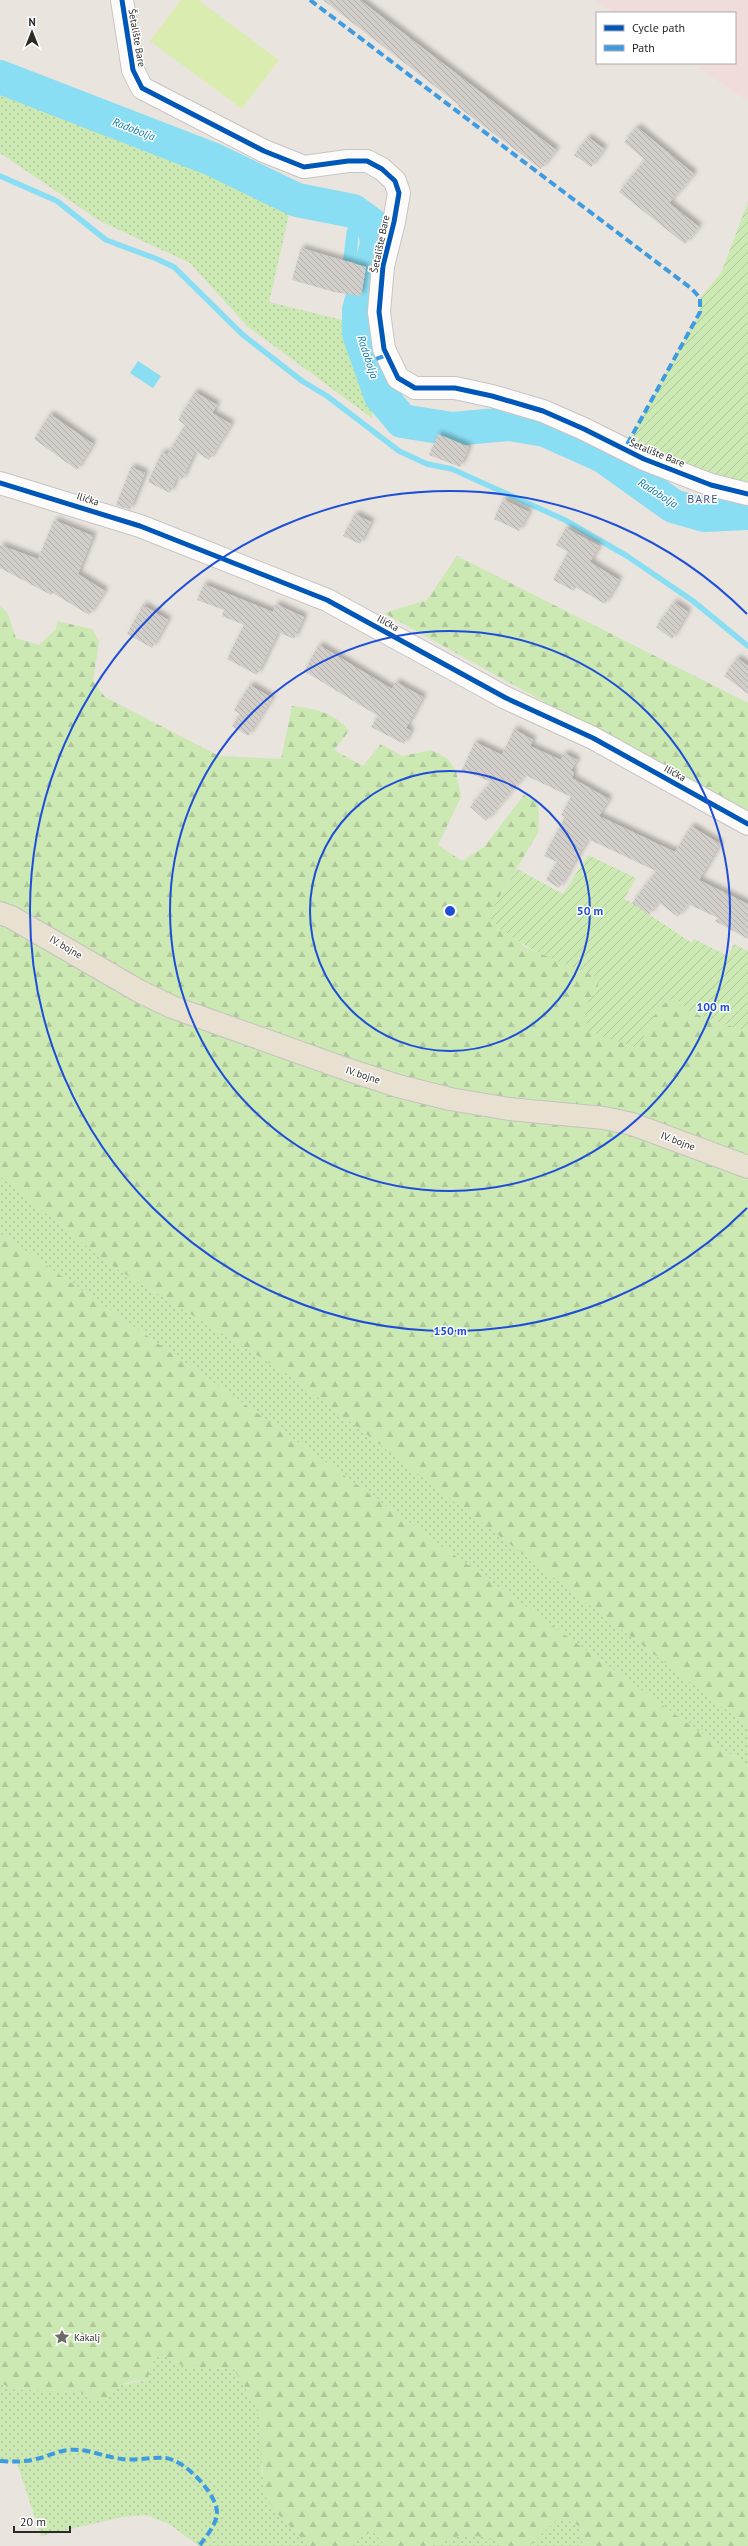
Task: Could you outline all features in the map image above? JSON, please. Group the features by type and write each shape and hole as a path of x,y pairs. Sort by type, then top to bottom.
{"main road":[{"name":"IV. bojne","path":"0,913 25,924 139,991 172,1007 346,1069 398,1086 450,1099 509,1109 604,1118 632,1124 748,1167"}],"street":[{"name":"Šetalište Bare","path":"122,0 133,70 142,88 264,151 304,167 348,161 367,161 382,169 395,181 399,193 394,222 383,266 379,312 384,349 398,378 415,388 455,388 492,396 543,412 584,429 644,459 711,484 748,494"},
{"name":"Ilićka","path":"0,482 147,529 327,600 506,698 592,738 748,824"}],"shaded area":[{"path":"596,0 748,0 748,101 692,64 736,64 736,12 614,12"}],"green space":[{"path":"181,0 198,0 279,60 242,109 150,41"},
{"path":"0,86 291,206 269,302 350,322 373,394 372,418 247,326 190,263 100,221 0,153"},
{"path":"748,202 748,494 624,450 700,312 700,298 721,273"},
{"path":"457,556 748,703 748,815 384,613 427,600"},
{"path":"0,605 8,614 16,638 39,645 56,629 57,621 92,629 99,641 93,681 105,697 219,756 281,759 292,706 324,712 344,725 349,731 334,750 363,766 381,744 402,756 432,750 448,759 456,771 461,797 438,845 462,861 484,847 524,795 537,802 539,813 538,833 488,916 525,947 600,978 597,990 584,1007 639,1047 657,1011 662,1005 675,998 690,1012 748,1032 748,1726 289,1375 106,1262 0,1176"},
{"path":"588,855 636,878 624,899 692,943 694,939 728,956 734,944 748,951 748,1032 690,1012 675,998 662,1005 657,1011 639,1048 588,1032 584,1007 597,990 600,978 526,946 500,928 488,916 517,869 563,894"},
{"path":"0,1176 106,1262 289,1375 748,1726 748,1767 270,1422 0,1233"},
{"path":"0,1233 270,1422 748,1767 748,2546 583,2546 581,2527 564,2518 550,2526 530,2546 504,2546 494,2538 462,2535 428,2546 386,2546 372,2531 347,2546 309,2546 276,2512 263,2493 261,2415 234,2369 185,2367 157,2352 147,2380 132,2381 122,2385 113,2392 104,2403 79,2392 11,2389 0,2382"},
{"path":"157,2351 185,2367 234,2369 261,2415 264,2450 261,2471 276,2512 309,2546 199,2546 169,2524 146,2515 122,2517 41,2536 17,2463 0,2461 0,2382 11,2389 79,2392 104,2403 117,2386 147,2380"},
{"path":"564,2518 581,2527 583,2546 530,2546 550,2526"},
{"path":"372,2530 386,2546 347,2546"},
{"path":"462,2535 494,2538 504,2546 428,2546"}],"water":[{"path":"347,229 359,231 356,262 343,261"},
{"path":"138,361 161,376 153,388 130,373"}],"building":[{"path":"323,0 360,0 556,150 541,169 458,107 459,105"},
{"path":"637,127 694,174 669,203 699,227 685,244 619,192 645,160 624,142"},
{"path":"588,137 604,149 591,167 574,155"},
{"path":"301,248 366,267 361,296 334,292 292,280"},
{"path":"195,392 217,405 212,413 231,424 209,460 195,451 182,480 177,477 170,493 148,482 162,452 167,455 185,425 178,420"},
{"path":"50,414 93,444 77,470 34,439"},
{"path":"438,434 469,447 460,467 429,455"},
{"path":"131,467 145,473 130,510 116,505"},
{"path":"503,499 529,512 519,531 494,519"},
{"path":"355,514 371,522 360,544 343,536"},
{"path":"54,520 93,536 78,574 105,591 89,615 53,593 51,595 0,568 0,545 38,559"},
{"path":"566,528 599,546 590,562 619,580 605,604 576,587 574,591 553,580 568,552 556,545"},
{"path":"204,584 273,612 276,604 304,617 294,639 278,632 257,675 227,659 244,625 222,616 224,610 197,600"},
{"path":"674,602 688,612 672,639 656,627"},
{"path":"143,605 168,620 152,648 127,634"},
{"path":"319,645 392,689 396,682 423,697 406,728 411,731 404,744 371,727 378,716 304,671"},
{"path":"737,658 748,666 748,694 724,676"},
{"path":"250,685 272,698 248,736 232,726 240,714 234,710"},
{"path":"514,729 533,740 530,746 561,760 564,753 577,760 571,771 574,773 572,778 609,799 599,816 675,852 691,826 720,844 699,880 748,904 748,939 715,921 718,918 688,904 678,917 658,902 649,915 632,903 656,871 588,839 559,888 546,880 557,862 544,856 565,817 561,815 571,797 525,775 486,821 470,807 491,782 462,770 475,742 502,755"}],"waterway":[{"name":"Radobolja","path":"0,77 212,159 297,200 353,211 375,227 377,244 359,310 359,334 381,396 402,421 452,429 509,424 545,430 603,456 673,506 704,515 748,513"},
{"name":"Radobolja","path":"0,176 57,201 106,240 174,267 243,335 302,381 327,396 399,451 427,464 452,469 565,520 627,556 693,601 748,646"}],"marked path":[{"path":"310,0 692,289 700,298 700,312 624,450"},
{"path":"365,363 387,355"},
{"path":"0,2461 27,2461 64,2451 75,2450 89,2451 122,2459 133,2460 165,2458 173,2460 199,2479 206,2488 216,2507 217,2515 214,2523 199,2546"}],"cycle path":[{"path":"122,0 133,70 142,88 264,151 304,167 348,161 367,161 382,169 395,181 399,193 394,222 383,266 379,312 384,349 398,378 415,388 455,388 492,396 543,411 584,429 644,459 711,485 748,494"},
{"path":"0,483 140,526 327,600 506,698 593,738 748,824"}],"place":[{"name":"Kakalj","path":"62,2337"}],"district":[{"name":"BARE","path":"703,498"}]}
